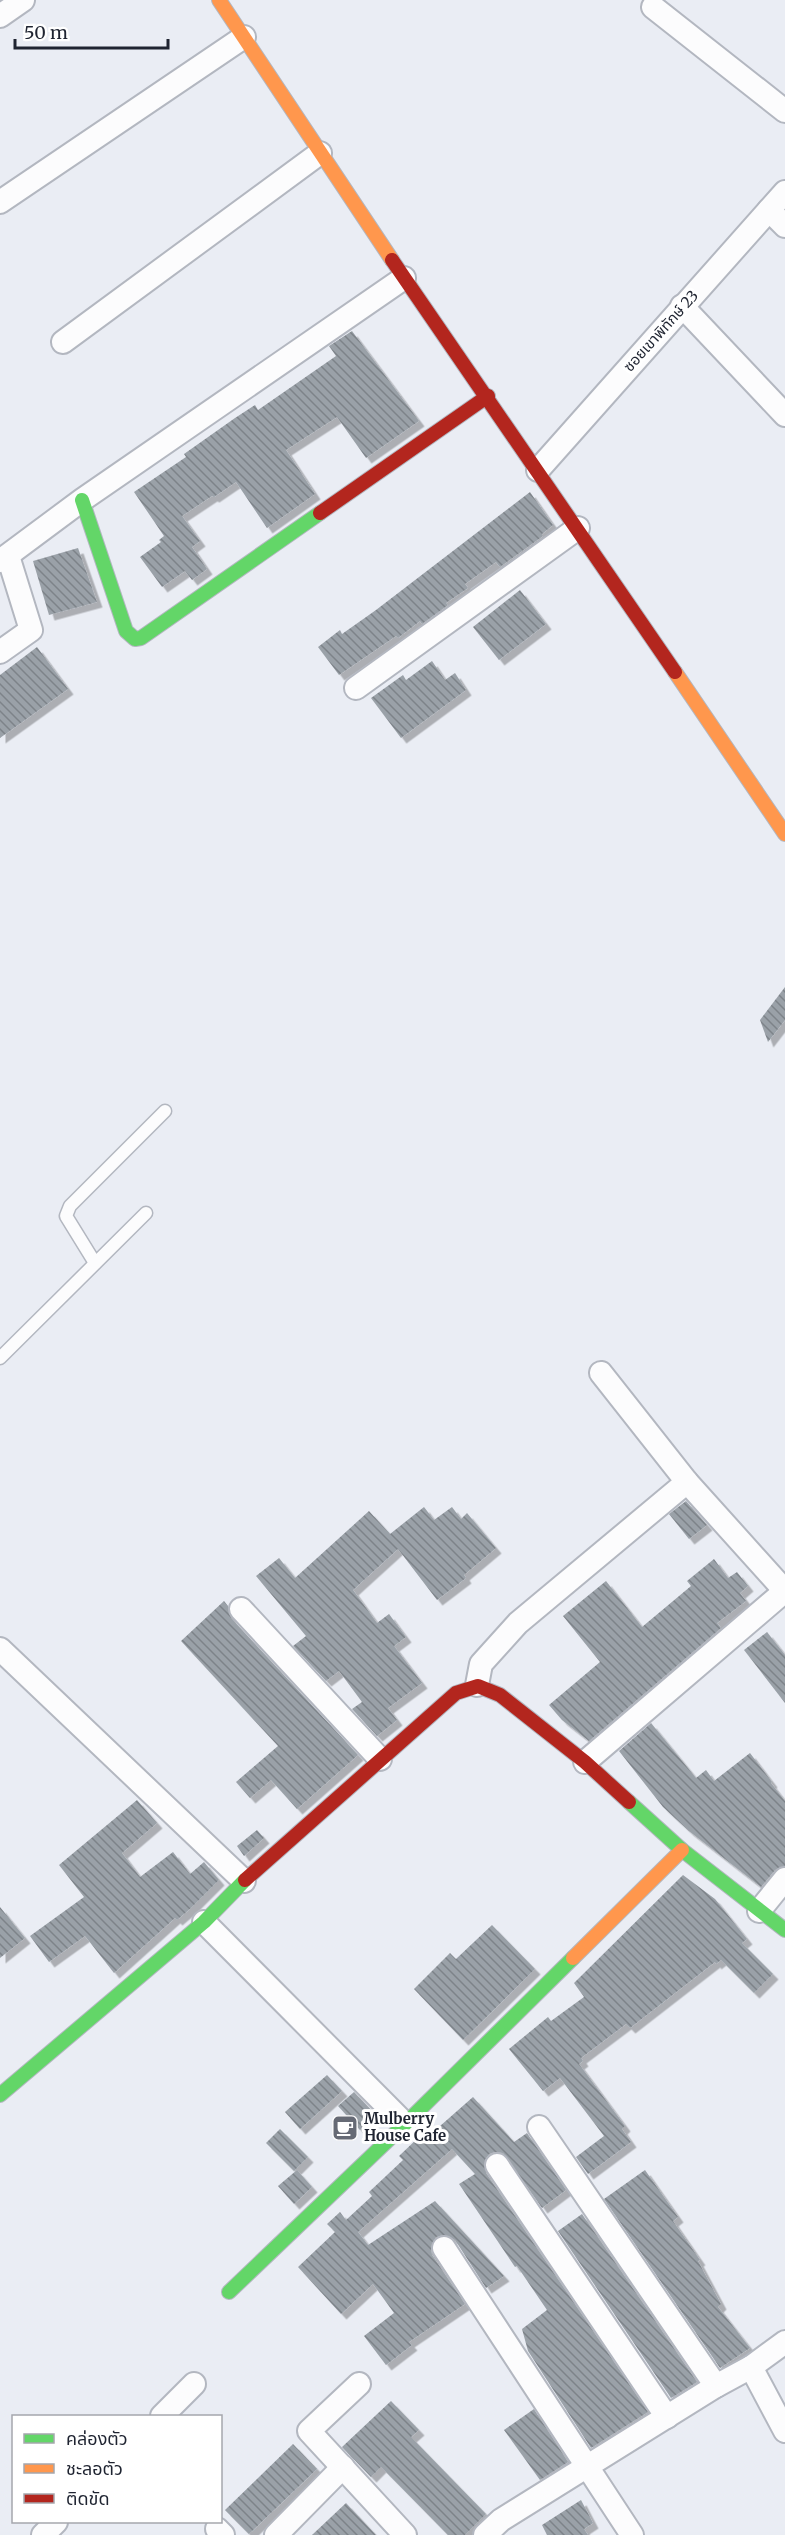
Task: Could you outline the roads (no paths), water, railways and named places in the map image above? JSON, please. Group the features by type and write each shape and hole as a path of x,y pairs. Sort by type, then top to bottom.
{"street":[{"path":"0,15 23,0"},
{"path":"219,0 320,153 785,834"},
{"path":"653,7 785,111"},
{"path":"0,202 244,37"},
{"path":"63,342 320,153"},
{"name":"ซอยเขาพิทักษ์ 23","path":"538,470 785,192"},
{"path":"769,210 785,226"},
{"path":"0,652 31,630 4,559 82,500 405,278"},
{"path":"682,306 785,414"},
{"path":"82,500 126,631 135,639 141,638 488,396"},
{"path":"356,688 578,528"},
{"path":"585,1762 785,1591 687,1482 601,1373"},
{"path":"477,1685 481,1664 518,1623 687,1482"},
{"path":"242,1609 380,1759"},
{"path":"0,1650 244,1881"},
{"path":"0,2095 204,1922 244,1881 456,1693 477,1685 500,1695 585,1762 682,1850 785,1930"},
{"path":"229,2292 405,2124 682,1850"},
{"path":"759,1911 785,1879"},
{"path":"204,1922 405,2124"},
{"path":"539,2127 716,2386"},
{"path":"497,2164 667,2417"},
{"path":"444,2248 632,2535"},
{"path":"485,2535 501,2520 716,2386 751,2367 785,2342"},
{"path":"751,2367 785,2431"},
{"path":"163,2415 194,2384"},
{"path":"359,2384 309,2431 405,2535"},
{"path":"276,2535 343,2467"},
{"path":"43,2535 55,2523"}],"lane":[{"path":"95,1263 66,1216 70,1206 165,1111"},
{"path":"0,1358 146,1213"}],"place":[{"name":"Mulberry House Cafe","path":"345,2128"}]}
